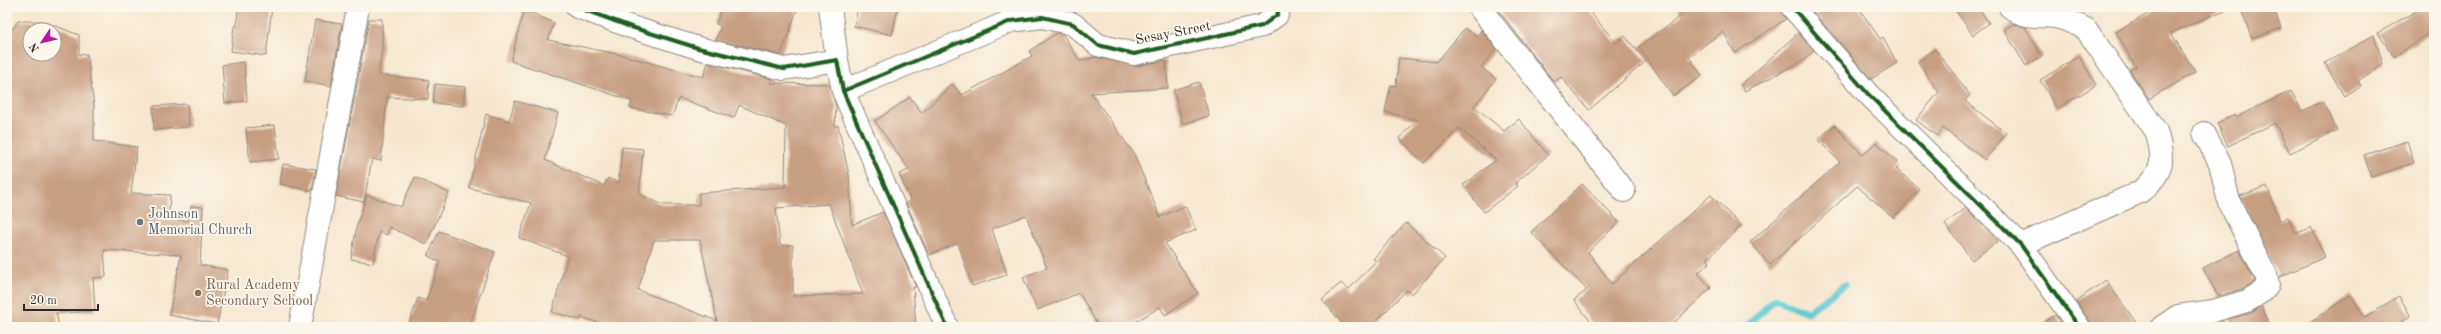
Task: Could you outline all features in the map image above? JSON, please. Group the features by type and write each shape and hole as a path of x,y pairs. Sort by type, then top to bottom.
{"street":[{"path":"300,327 358,7"},
{"path":"577,7 631,27 683,43 784,69 837,60"},
{"path":"830,7 843,91 947,327"},
{"name":"Sesay Street","path":"843,91 1011,21 1042,17 1073,24 1098,45 1134,54 1262,26 1278,15 1280,7"},
{"path":"1479,7 1624,191"},
{"path":"1792,7 1868,94 2021,244 2079,327"},
{"path":"2010,7 2016,13 2030,17 2055,17 2070,21 2086,29 2156,132 2162,151 2159,173 2152,183 2140,192 2021,244"},
{"path":"2162,327 2178,316 2213,311 2247,301 2263,291 2268,284 2266,275 2229,202 2220,163 2204,133"}],"building":[{"path":"238,7 272,7 266,56 231,51 234,26 237,26"},
{"path":"722,7 798,7 781,55 716,40 721,26 716,24"},
{"path":"858,7 898,7 892,35 854,26"},
{"path":"1496,7 1586,7 1616,43 1625,36 1646,61 1589,110 1561,77 1554,82"},
{"path":"1677,7 1780,7 1786,19 1735,53 1723,31 1689,57 1702,76 1673,96 1639,47 1682,15"},
{"path":"1809,7 1858,7 1880,39 1883,37 1897,63 1871,79"},
{"path":"1953,7 1978,7 1989,23 1973,35"},
{"path":"2160,7 2232,7 2171,33 2195,72 2149,99 2130,70 2136,67 2116,32"},
{"path":"2240,7 2273,7 2281,28 2252,39"},
{"path":"2423,7 2434,7 2434,30 2394,57 2378,33"},
{"path":"523,13 532,13 554,23 548,40 617,54 703,77 708,63 772,79 771,83 829,84 836,106 835,127 838,125 849,175 852,225 883,212 916,287 913,287 916,327 612,327 581,317 581,320 552,312 568,256 519,238 531,203 469,188 486,114 509,121 515,101 558,113 545,160 604,186 608,178 619,183 622,147 643,149 639,194 663,205 699,205 699,193 785,187 786,126 739,105 734,118 679,98 672,116 630,108 632,101 511,61","holes":["829,204 863,294 793,296 793,245 780,245 776,208","654,240 700,240 717,321 638,290"]},
{"path":"369,19 382,19 382,50 378,75 429,80 428,99 387,97 381,161 372,159 364,202 336,196"},
{"path":"315,20 342,24 331,86 305,81"},
{"path":"18,21 43,21 46,22 22,22 22,62 62,62 62,28 79,35 79,55 87,54 94,106 94,141 137,147 131,193 170,195 169,219 188,221 191,206 203,207 200,265 228,270 217,324 169,315 181,255 104,250 106,277 93,278 95,311 56,313 59,327 10,327 7,309 7,37"},
{"path":"2013,24 2025,27 2042,56 2026,66 2004,30"},
{"path":"1465,28 1477,37 1481,30 1496,49 1481,67 1496,79 1474,106 1504,131 1519,119 1548,155 1515,183 1518,186 1484,212 1463,185 1496,160 1459,128 1424,163 1399,138 1418,120 1385,112 1391,85 1396,86 1399,58 1437,62"},
{"path":"1057,33 1063,35 1080,61 1095,57 1136,66 1166,60 1168,88 1091,93 1134,154 1160,217 1185,206 1196,230 1165,243 1198,293 1165,315 1160,307 1127,327 1099,327 1079,293 1037,310 1023,277 1047,268 1026,215 992,229 1007,275 972,286 958,243 929,255 906,203 911,201 899,174 909,170 875,121 910,97 922,113 952,84 962,95 1032,56 1029,51"},
{"path":"1798,33 1814,51 1804,60 1745,91 1741,85"},
{"path":"2374,35 2383,64 2358,81 2361,86 2344,96 2325,63"},
{"path":"1935,49 1970,95 1965,101 2006,133 1985,160 1943,128 1937,136 1916,120 1939,92 1918,62"},
{"path":"2079,56 2096,85 2057,109 2040,80"},
{"path":"244,62 247,101 225,103 222,65"},
{"path":"1199,82 1209,116 1183,124 1173,90"},
{"path":"435,84 465,87 463,106 433,103"},
{"path":"2291,91 2302,111 2323,101 2337,130 2290,153 2275,123 2228,146 2217,123 2235,115 2236,117"},
{"path":"187,104 189,127 154,130 153,106"},
{"path":"275,125 279,159 250,162 246,128"},
{"path":"1834,125 1863,155 1876,142 1900,165 1896,169 1919,189 1894,218 1857,186 1770,265 1750,242 1840,162 1818,140"},
{"path":"2407,141 2414,163 2371,177 2364,155"},
{"path":"283,164 316,169 312,191 280,184"},
{"path":"415,177 449,193 426,244 389,227 387,235 379,232 373,263 351,259 357,225 367,195 401,207"},
{"path":"1582,184 1619,222 1588,252 1612,284 1711,195 1741,226 1707,259 1710,262 1698,273 1711,288 1669,327 1595,327 1574,300 1587,290 1531,232"},
{"path":"2267,186 2280,221 2288,217 2296,234 2311,227 2325,257 2279,277 2240,196"},
{"path":"1966,208 1998,241 1972,260 1945,224"},
{"path":"1406,223 1445,258 1412,294 1407,290 1370,327 1345,327 1322,299 1341,283 1348,290 1376,261 1373,259"},
{"path":"439,231 495,252 469,327 408,327 418,298 426,301 440,262 428,256"},
{"path":"2239,250 2255,281 2242,289 2218,296 2203,268"},
{"path":"2106,280 2139,327 2091,327 2089,320 2076,301"},
{"path":"2351,295 2365,317 2399,296 2411,316 2393,327 2302,327"},
{"path":"2262,307 2270,327 2232,327 2229,319 2251,313"},
{"path":"2055,315 2064,327 2038,327"}],"waterway":[{"path":"1746,327 1775,299 1807,312 1845,285"}],"cycle path":[{"path":"577,7 631,27 698,48 784,69 837,60 843,91 947,327"},
{"path":"843,91 1011,21 1042,17 1073,24 1098,45 1134,54 1262,26 1277,15 1280,7"},
{"path":"1792,7 1868,94 2021,245 2079,327"}],"place":[{"name":"Johnson Memorial Church","path":"140,222"},
{"name":"Rural Academy Secondary School","path":"198,293"}]}
